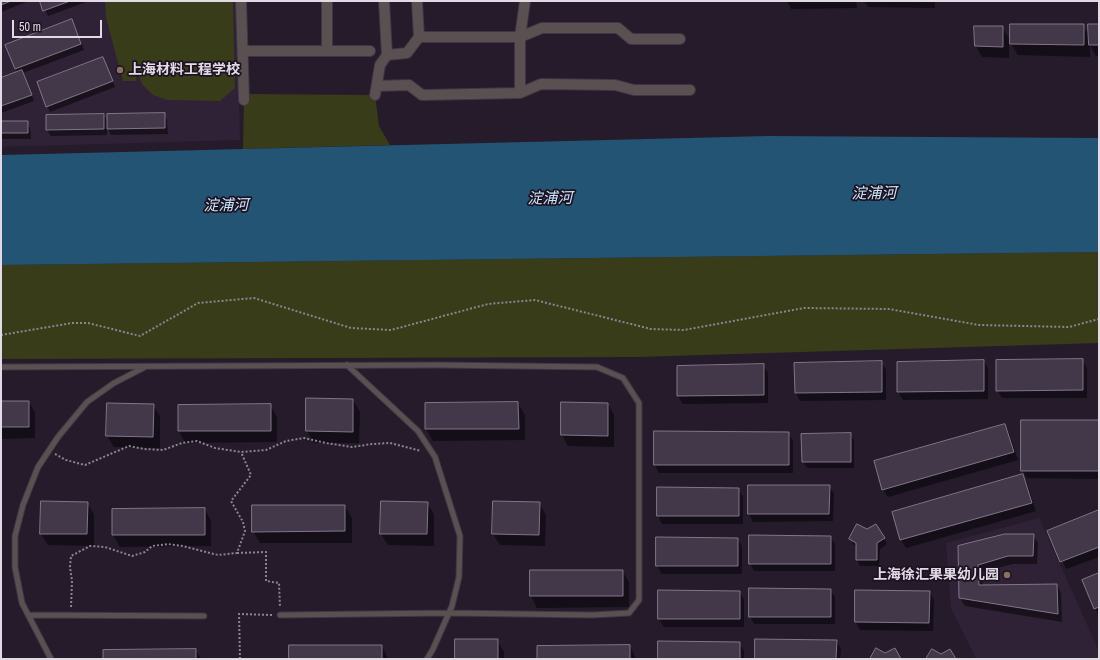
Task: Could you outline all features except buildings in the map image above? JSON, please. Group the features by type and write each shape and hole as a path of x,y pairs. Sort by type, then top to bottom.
{"street":[{"path":"241,1 244,100"},
{"path":"326,1 327,52"},
{"path":"384,1 387,55 380,65 376,90 409,85 422,95 520,93 541,84 615,85 634,90 690,90"},
{"path":"387,55 407,53 419,37 417,1"},
{"path":"520,93 520,37 525,1"},
{"path":"419,37 520,37 542,28 618,28 631,38 680,40"},
{"path":"243,51 370,51"}],"lane":[{"path":"347,365 418,431 432,452 435,457 460,536 459,577 449,613 427,659"},
{"path":"1,367 347,365 597,367 623,378 639,403 639,600 629,613 592,615 449,613 280,615"},
{"path":"51,659 22,603 15,567 15,536 23,505 38,467 58,437 87,402 114,383 147,367"},
{"path":"28,615 204,616"}],"path":[{"path":"1,335 72,323 88,323 140,336 198,303 254,298 351,328 391,330 488,304 535,300 651,329 671,330 684,330 804,308 889,309 979,325 1069,327 1099,319"},
{"path":"49,450 66,460 84,465 129,446 144,449 163,450 182,443 197,441 215,448 241,452 266,450 286,441 304,438 352,447 390,443 411,449 432,452"},
{"path":"237,553 245,531 243,522 231,501 251,475 241,452"},
{"path":"71,615 71,556 90,546 105,547 132,556 145,552 152,546 168,544 183,546 218,555 266,552 266,581 279,583 280,615 239,614 240,659"}],"shaded area":[{"name":"上海材料工程学校","path":"1,1 237,1 240,140 1,147"},
{"name":"上海徐汇果果幼儿园","path":"1039,518 1099,651 1099,659 976,659 951,608 946,543"}],"green space":[{"path":"105,1 233,1 235,88 220,101 167,100 153,95 142,84 137,72 136,81 123,81 106,18"},
{"path":"244,94 375,95 379,126 390,145 243,149"},
{"path":"1099,252 1099,343 637,357 1,359 1,265"}],"water":[{"name":"淀浦河","path":"768,136 1099,138 1099,252 1,265 1,155"}],"place":[{"name":"上海材料工程学校","path":"120,70"},
{"name":"上海徐汇果果幼儿园","path":"1007,575"}]}
